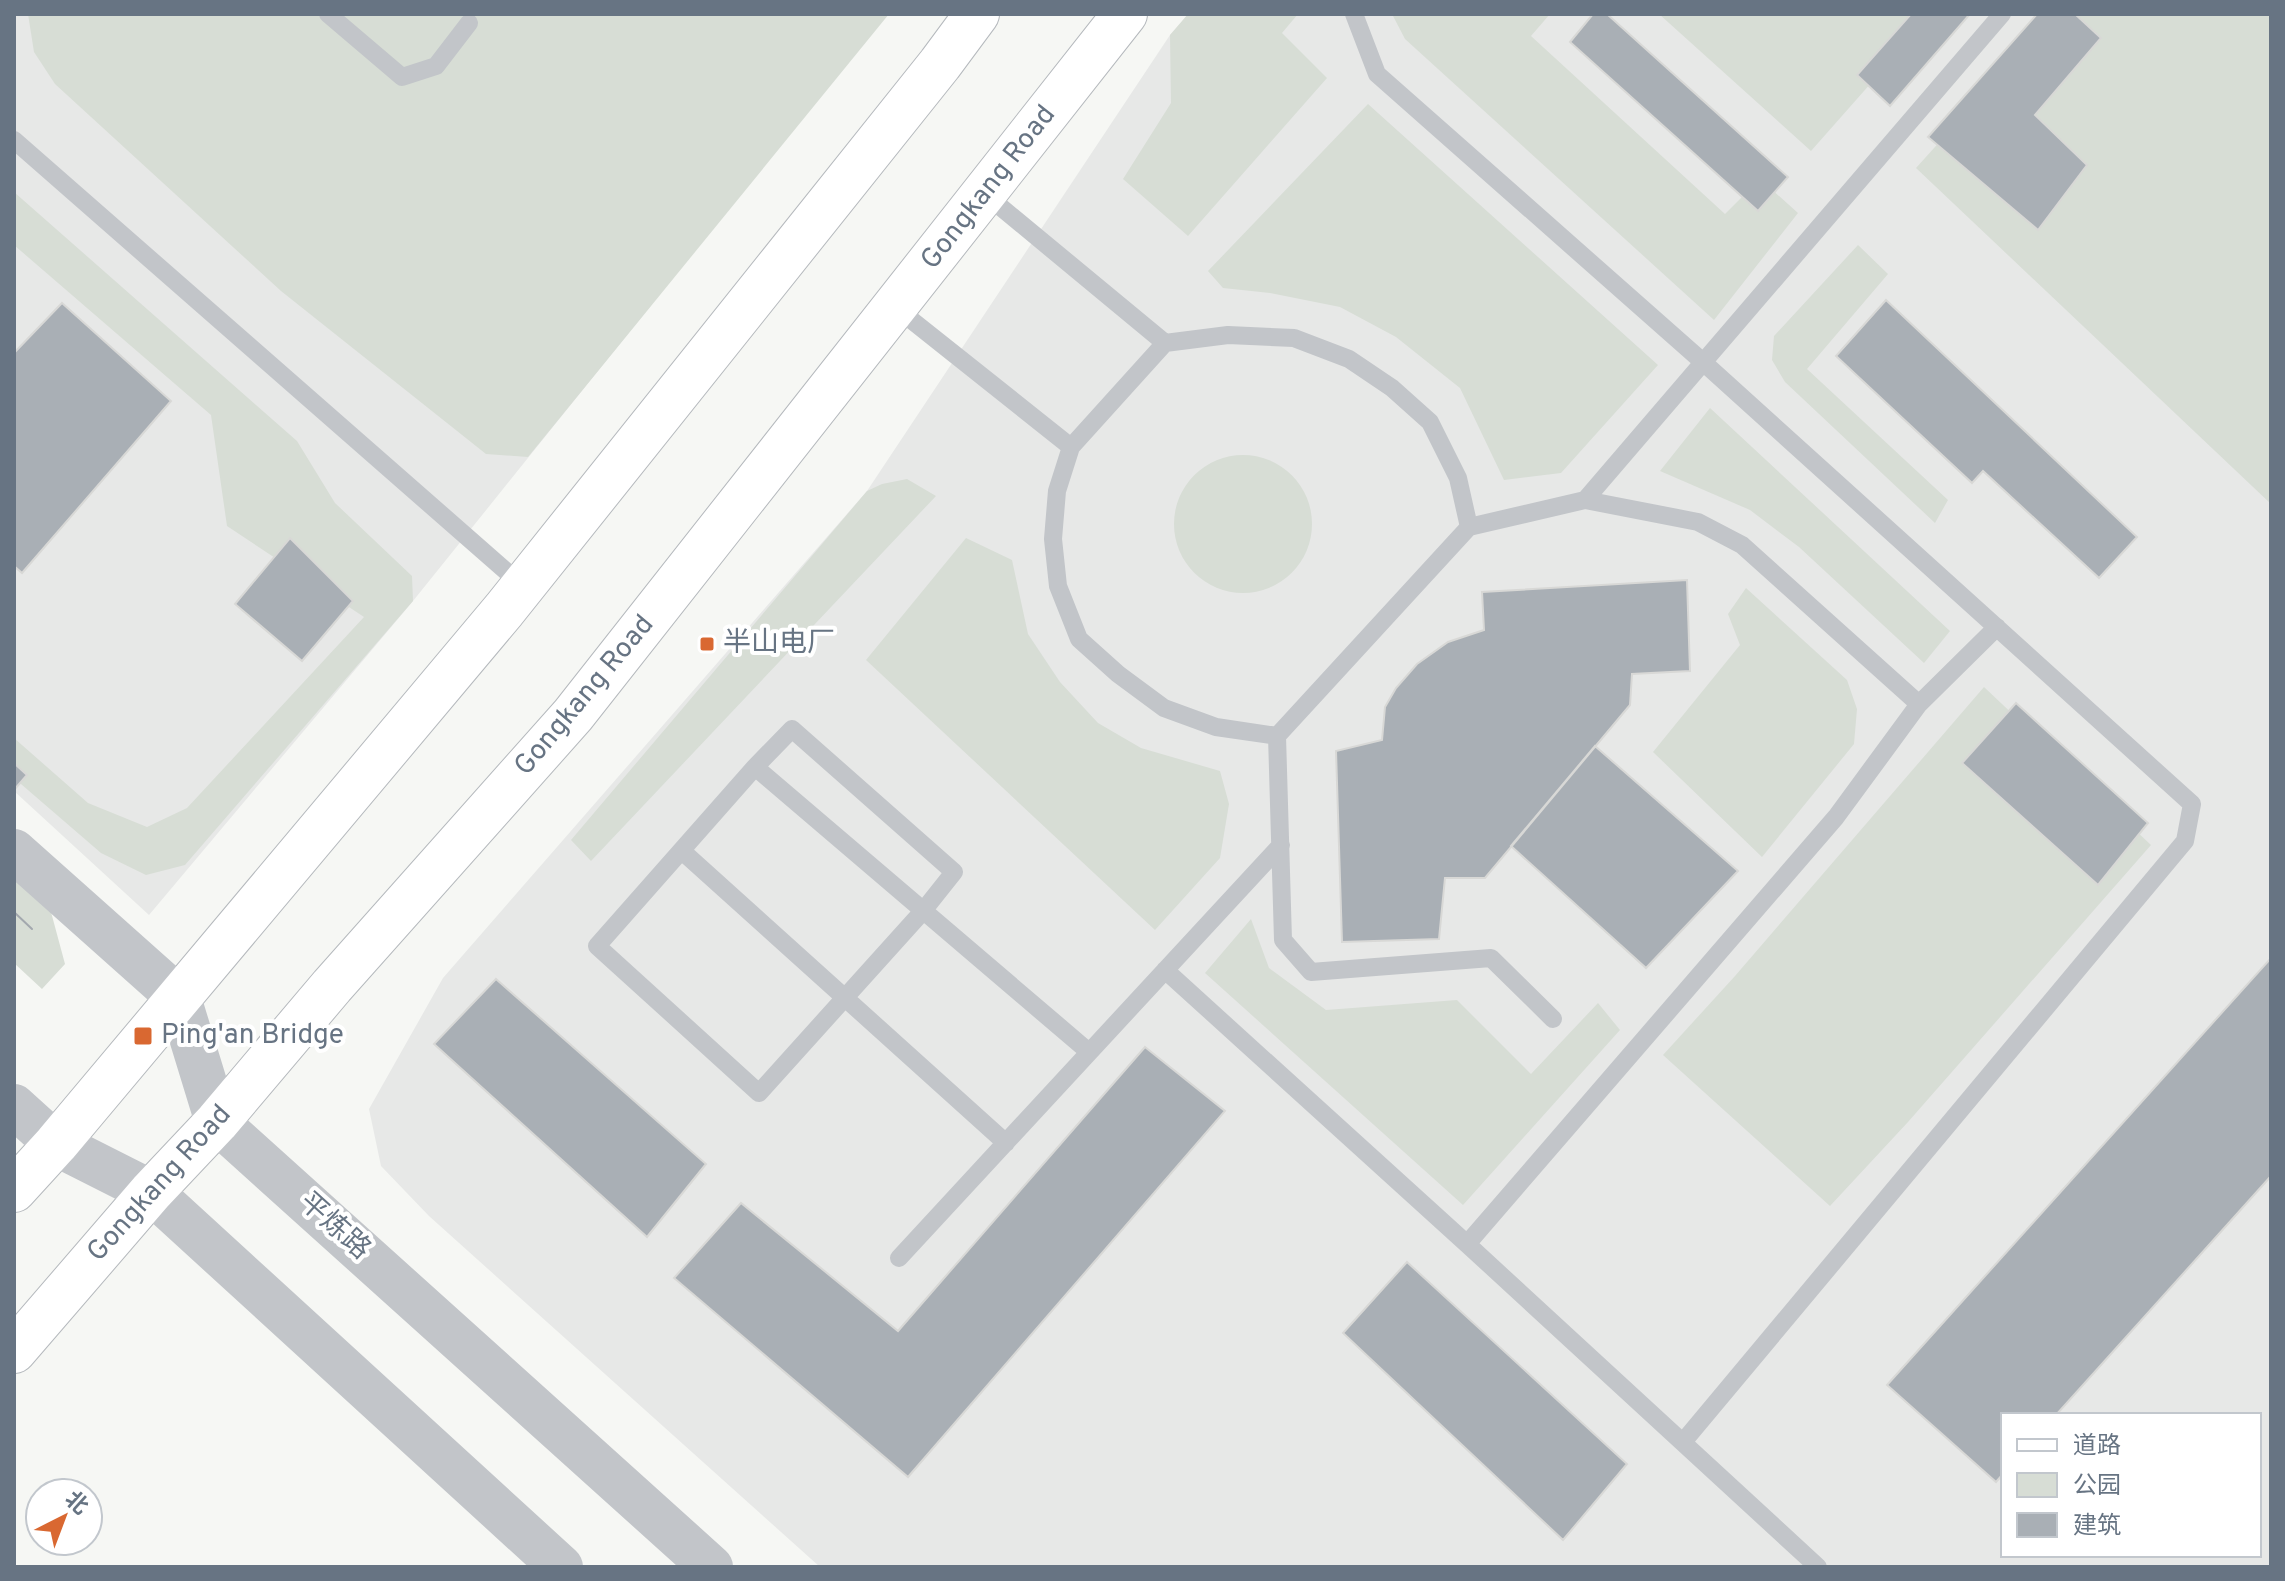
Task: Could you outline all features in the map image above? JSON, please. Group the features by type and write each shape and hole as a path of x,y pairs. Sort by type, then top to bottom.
{"main road":[{"path":"14,1190 56,1144 523,586 977,14"},
{"name":"Gongkang Road","path":"14,1351 573,715 1125,14"}],"street":[{"path":"14,851 179,998 217,1122"},
{"path":"14,1106 56,1144 151,1192 561,1567"},
{"name":"平炼路","path":"217,1122 711,1567"}],"lane":[{"path":"328,14 402,77 436,66 469,23"},
{"path":"1354,14 1377,74 1703,362 2192,804 2185,841 1683,1442"},
{"path":"1585,500 2002,14"},
{"path":"14,140 523,586"},
{"path":"985,194 1165,343"},
{"path":"895,307 1071,447"},
{"path":"1277,736 1216,727 1164,708 1118,674 1079,639 1058,586 1053,539 1057,491 1071,447 1165,343 1228,335 1294,338 1349,359 1392,388 1430,422 1458,478 1469,527"},
{"path":"1553,1019 1491,958 1311,972 1283,940 1277,736 1469,527 1585,500 1698,522 1742,545 1919,704"},
{"path":"1467,1244 1836,817 1919,704 1997,627"},
{"path":"792,729 954,872 923,911 759,1093 597,946 682,851 792,729"},
{"path":"755,767 1089,1052"},
{"path":"899,1258 1281,845"},
{"path":"682,851 1006,1143"},
{"path":"1165,970 1818,1567"}],"shaded area":[{"path":"14,14 885,14 413,601 149,915 14,791"},
{"path":"1189,14 2271,14 2271,1567 820,1567 429,1216 381,1166 369,1109 443,978 867,491 1170,35"}],"green space":[{"path":"28,14 889,14 528,457 486,454 281,291 55,84 34,52"},
{"path":"1188,14 1298,14 1282,33 1327,78 1188,236 1123,179 1171,103 1170,35"},
{"path":"1392,14 1550,14 1531,36 1725,214 1760,179 1798,213 1714,320 1405,39"},
{"path":"1659,14 1932,14 1811,151"},
{"path":"2055,14 2271,14 2271,504 1916,168"},
{"path":"1368,104 1658,365 1561,473 1504,480 1460,388 1396,337 1340,307 1270,293 1223,288 1208,271"},
{"path":"14,192 297,441 335,503 412,576 413,601 185,865 146,875 101,853 14,778 14,738 88,803 147,827 187,808 364,617 227,526 211,415 14,245"},
{"path":"1858,245 1888,274 1807,369 1948,500 1935,523 1785,382 1772,360 1774,336"},
{"path":"1710,408 1950,631 1924,663 1799,547 1750,510 1660,471"},
{"path":"1243,455 1269,460 1292,475 1307,498 1312,524 1307,550 1292,573 1269,588 1243,593 1217,588 1194,573 1179,550 1174,524 1179,498 1194,475 1217,460"},
{"path":"907,479 936,496 591,861 571,840 867,491"},
{"path":"966,538 1012,560 1028,634 1060,682 1098,723 1141,748 1220,771 1229,804 1220,858 1155,930 866,660"},
{"path":"1746,588 1847,680 1857,709 1854,744 1762,857 1653,752 1740,645 1728,614"},
{"path":"1984,687 2151,845 1908,1122 1830,1206 1663,1055"},
{"path":"14,878 51,912 65,964 42,989 14,963"},
{"path":"1251,919 1269,968 1326,1010 1457,1000 1531,1074 1598,1003 1620,1030 1463,1205 1205,973"}],"building":[{"path":"1593,14 1607,14 1788,177 1758,211 1570,42"},
{"path":"1911,14 1970,14 1890,106 1857,75"},
{"path":"2037,14 2075,14 2101,38 2035,115 2087,165 2038,230 1928,137"},
{"path":"1886,300 2137,537 2099,578 1983,471 1972,483 1836,356"},
{"path":"62,303 171,401 22,573 14,566 14,353"},
{"path":"290,538 353,601 302,661 235,604"},
{"path":"1687,580 1690,671 1632,674 1630,705 1485,878 1445,878 1439,939 1342,942 1336,751 1382,740 1385,707 1396,688 1417,664 1448,642 1484,630 1482,592"},
{"path":"2016,703 2148,823 2098,885 1962,763"},
{"path":"1595,746 1738,871 1646,968 1511,846"},
{"path":"14,763 27,775 14,790"},
{"path":"2271,958 2271,1176 2058,1413 2001,1413 2001,1476 1996,1482 1887,1385"},
{"path":"496,979 706,1164 647,1237 434,1044"},
{"path":"1145,1047 1225,1111 908,1477 674,1278 741,1203 898,1331"},
{"path":"1407,1262 1627,1464 1563,1540 1343,1333"}],"tram line":[{"path":"14,912 32,929"}],"place":[{"name":"半山电厂","path":"707,644"},
{"name":"Ping'an Bridge","path":"143,1036"}]}
